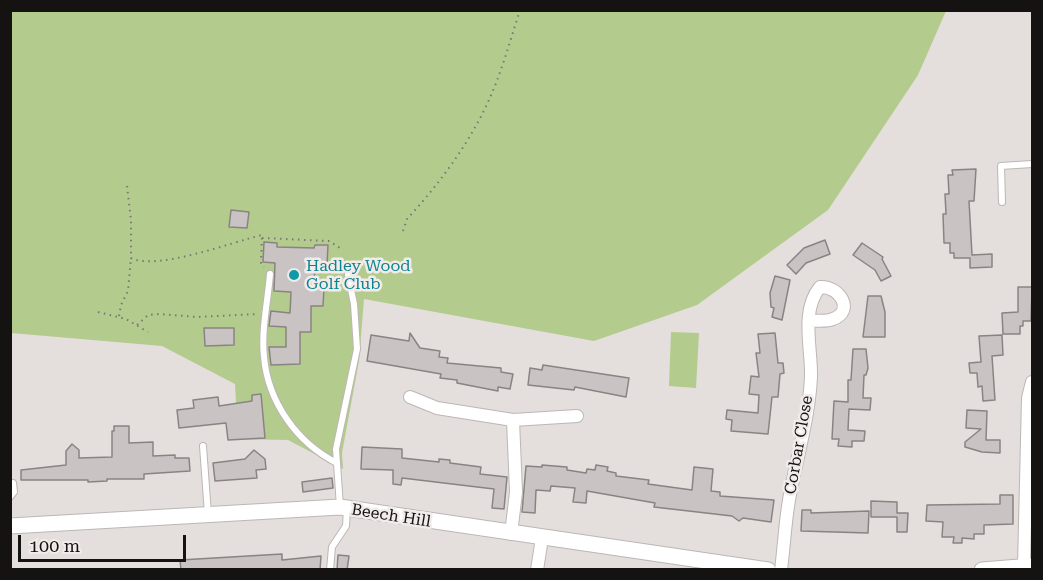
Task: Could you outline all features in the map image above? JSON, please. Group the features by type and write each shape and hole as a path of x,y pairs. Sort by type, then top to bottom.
{"street":[{"name":"Corbar Close","path":"781,570 789,501 811,377 809,321"},
{"path":"982,570 1028,566 1028,398 1032,382"},
{"path":"410,397 437,408 513,420 577,416"},
{"path":"511,534 516,492 513,420"},
{"name":"Beech Hill","path":"10,526 344,508 542,538 680,564 768,570"},
{"path":"537,570 542,538"}],"lane":[{"path":"1002,202 1001,166 1032,164"},
{"path":"270,274 264,356 273,390 290,426 314,450 337,463"},
{"path":"330,570 332,547 346,526 336,449 357,349 354,304 348,275"},
{"path":"203,446 208,515"},
{"path":"10,497 14,492 14,483"}],"path":[{"path":"403,231 408,219 456,159 474,127 492,93 520,10"},
{"path":"119,316 121,304 128,291 132,258 127,186"},
{"path":"132,258 139,262 174,259 262,235 262,238 328,241 340,248"},
{"path":"262,238 261,264 270,274"},
{"path":"98,312 119,316 148,332"},
{"path":"136,325 148,315 159,314 197,317 260,314"}],"green space":[{"path":"11,11 946,11 918,75 828,210 697,305 594,341 364,299 359,361 342,453 343,469 288,440 238,439 235,384 162,346 11,333"},
{"path":"671,332 699,333 696,388 669,386"}],"building":[{"path":"976,169 974,201 969,201 972,255 992,254 992,267 970,268 970,258 954,258 954,253 950,253 950,243 944,243 943,214 946,214 945,194 949,194 948,175 953,175 952,170"},
{"path":"231,210 249,212 247,228 229,227"},
{"path":"825,240 830,254 806,263 796,274 787,265 804,248"},
{"name":"Hadley Wood Golf Club","path":"264,242 277,243 277,247 314,248 315,245 328,245 327,265 315,265 314,284 321,284 321,289 324,289 323,306 311,306 311,332 300,332 300,364 271,365 269,347 286,347 286,327 269,326 271,311 290,313 291,292 274,291 275,263 263,262"},
{"path":"862,243 883,257 891,276 881,281 875,270 853,255"},
{"path":"775,276 790,280 782,320 772,317 774,308 771,307 770,293"},
{"path":"1018,287 1032,287 1031,321 1023,321 1020,334 1003,334 1002,313 1018,312"},
{"path":"868,296 881,296 885,312 885,337 863,337"},
{"path":"204,328 234,328 234,345 205,346"},
{"path":"410,333 420,348 440,351 439,357 448,358 447,363 501,368 501,372 513,374 510,389 498,387 498,391 457,383 457,380 440,378 441,374 367,361 371,335 409,341"},
{"path":"775,333 778,363 783,363 784,373 780,374 778,397 772,397 768,434 731,431 732,420 726,419 727,410 758,413 759,395 749,394 751,376 759,377 756,353 760,353 758,334"},
{"path":"1002,335 1003,355 992,356 995,400 983,401 982,386 978,387 977,373 970,373 969,363 981,362 979,336"},
{"path":"853,349 866,349 868,368 864,375 863,398 871,398 870,410 849,409 848,430 865,431 864,441 852,441 852,447 838,446 839,439 832,439 834,401 848,402 848,380 851,380"},
{"path":"543,365 629,378 626,397 575,387 574,390 528,385 530,368 542,370"},
{"path":"261,394 265,438 228,440 226,423 179,428 177,410 194,408 193,400 218,397 219,406 252,401 252,395"},
{"path":"967,410 987,411 986,440 1000,440 1000,453 982,452 965,447 965,442 981,429 966,428"},
{"path":"114,426 129,426 129,443 153,442 153,456 175,455 175,458 189,458 190,471 144,474 144,479 107,479 107,481 21,480 21,470 66,465 66,451 72,444 79,450 79,458 112,457"},
{"path":"362,447 402,449 402,458 439,462 439,459 450,460 450,463 481,467 480,474 507,477 504,509 492,508 494,489 402,478 401,485 393,484 393,470 361,469"},
{"path":"254,450 265,459 266,469 256,470 257,478 215,481 213,463 245,459"},
{"path":"542,465 567,467 567,470 586,473 587,469 595,470 596,465 608,467 607,471 616,473 616,476 649,480 648,484 692,490 694,467 713,469 711,491 720,492 720,496 774,500 771,522 743,518 739,521 732,516 654,507 655,503 587,491 586,503 573,502 575,488 551,486 550,491 536,490 535,513 522,512 526,466 542,467"},
{"path":"332,478 333,488 303,492 302,482"},
{"path":"1000,495 1013,495 1013,524 984,525 984,534 974,534 974,539 962,538 962,543 953,543 954,537 942,537 943,522 926,521 927,505 1000,504"},
{"path":"871,501 897,502 897,513 908,513 907,532 897,532 897,517 871,517"},
{"path":"802,510 811,510 811,513 869,511 868,533 801,531"},
{"path":"282,554 282,560 321,556 320,570 181,570 180,560"},
{"path":"338,555 349,556 347,570 337,570"}],"place":[{"name":"Hadley Wood Golf Club","path":"294,275"}]}
